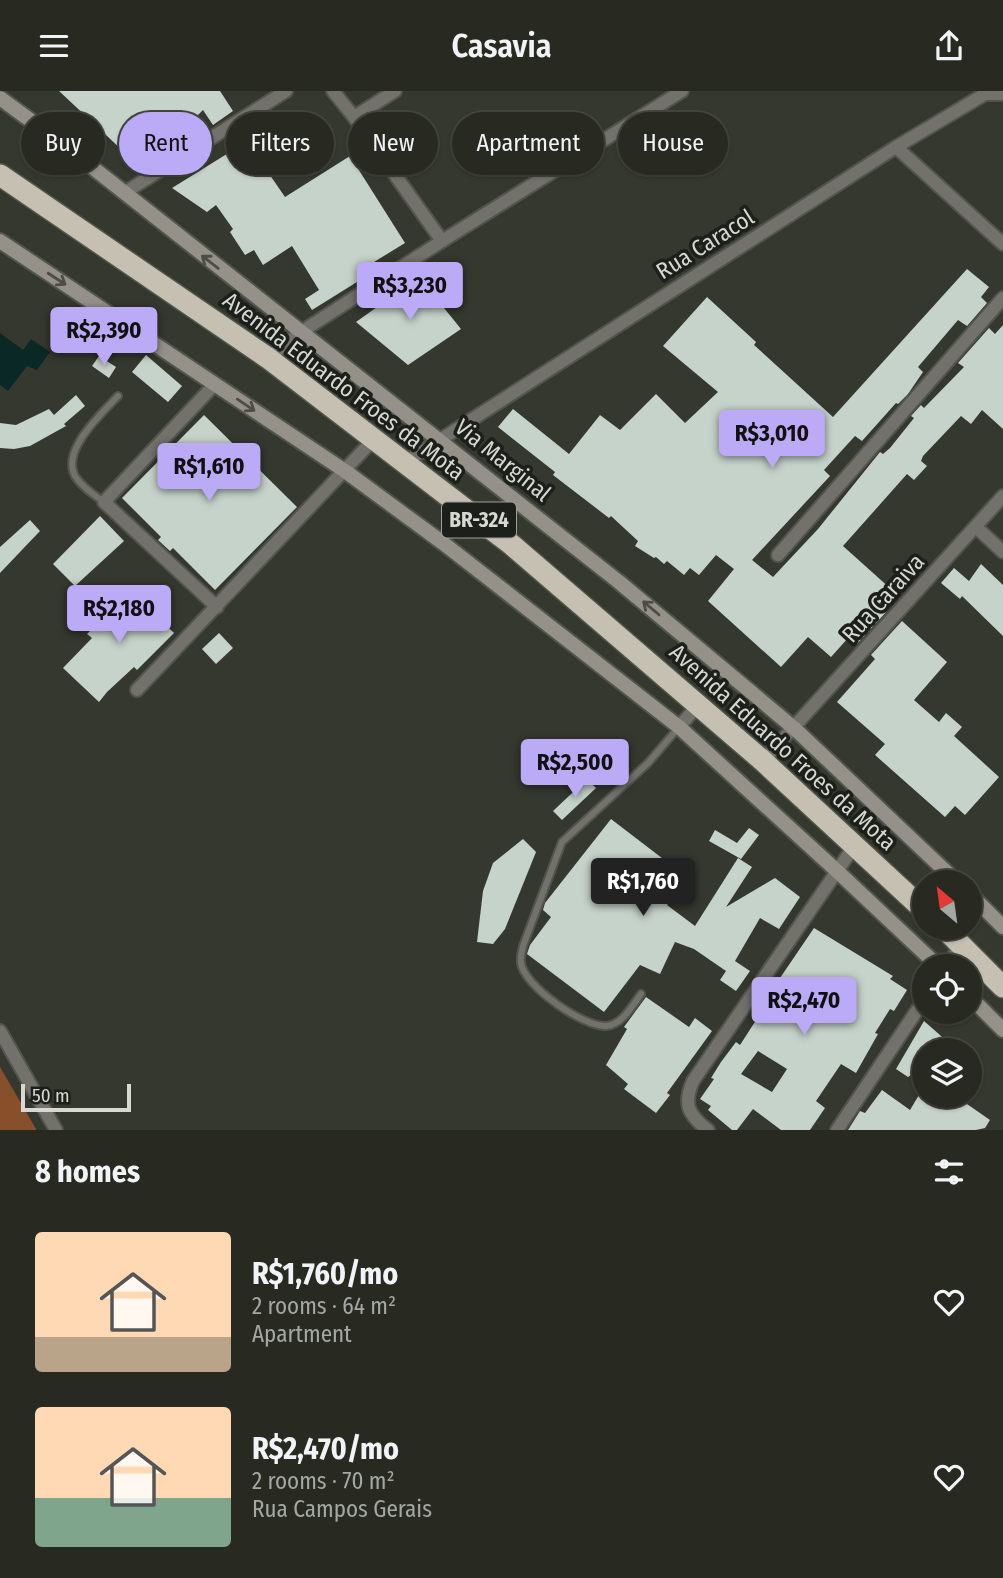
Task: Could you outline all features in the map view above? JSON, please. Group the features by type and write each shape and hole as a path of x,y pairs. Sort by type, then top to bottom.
{"highway":[{"name":"Avenida Eduardo Froes da Mota","path":"0,174 268,358 512,545 764,761 912,899"},
{"path":"956,940 1003,987"}],"street":[{"path":"124,193 286,91"},
{"path":"333,91 350,112"},
{"path":"362,112 395,91"},
{"path":"268,358 301,332 442,241 682,91"},
{"name":"Rua Caracol","path":"404,463 439,438 896,147 985,94 1000,93"},
{"name":"Via Marginal","path":"5,96 124,193 619,582 794,728 944,870"},
{"path":"896,147 1003,244"},
{"path":"395,175 442,241"},
{"path":"0,241 345,471 443,543 679,727 925,954"},
{"path":"778,555 1003,298"},
{"path":"215,384 104,502 217,607"},
{"path":"137,690 373,440"},
{"name":"Rua Caraiva","path":"764,761 1003,496"},
{"path":"976,527 1003,552"},
{"path":"679,727 699,704"},
{"path":"708,1130 688,1108 687,1099 693,1081 855,845"},
{"path":"982,906 1003,927"},
{"path":"955,954 961,945"},
{"path":"982,1009 1003,1030"},
{"path":"837,1130 912,1018"},
{"path":"0,1031 56,1130"}],"lane":[{"path":"104,502 86,489 75,475 72,461 81,437 118,396"},
{"path":"641,994 622,1019 606,1026 580,1020 539,989 524,971 520,961 562,842 648,763 679,727"}],"shaded area":[{"path":"0,1067 36,1129 36,1130 0,1130"}],"water":[{"path":"0,333 23,350 31,339 50,352 37,370 27,366 8,391 0,385"}],"building":[{"path":"59,91 220,91 233,111 226,112 226,116 213,125 212,112 203,110 119,112 119,147 105,134 105,112 81,112"},
{"path":"226,155 226,175 270,175 285,197 320,175 334,175 334,166 348,157 348,175 362,175 405,243 361,270 365,277 312,310 305,299 319,290 292,246 263,265 254,250 245,255 230,232 233,229 216,205 207,212 172,188 193,175 212,175 212,163"},
{"path":"967,269 989,287 981,297 987,303 967,326 958,320 918,367 923,372 908,394 896,403 862,441 855,436 824,470 830,476 752,560 773,577 818,529 880,452 883,454 890,448 921,405 924,408 964,367 958,363 989,328 995,334 1003,325 1003,429 982,410 971,424 961,416 923,456 921,461 927,466 914,480 907,474 843,546 892,590 878,605 888,610 857,644 849,637 831,657 808,637 781,667 708,601 734,569 716,555 699,575 690,568 684,575 667,561 664,564 654,558 635,546 638,541 611,516 609,518 553,475 555,472 498,427 513,409 569,454 600,415 620,430 656,394 685,423 718,392 663,346 707,297 756,342 754,345 833,417"},
{"path":"419,277 461,329 408,365 356,322"},
{"path":"146,355 182,386 168,402 132,372"},
{"path":"99,356 116,367 109,378 92,366"},
{"path":"76,395 85,406 64,424 66,426 30,446 0,448 0,423 16,425 49,409 54,415"},
{"path":"204,415 297,507 215,590 173,548 170,551 158,540 161,537 122,498"},
{"path":"100,516 124,541 75,586 53,564"},
{"path":"30,520 40,531 0,573 0,547"},
{"path":"981,564 1003,585 1003,636 962,596 960,599 941,583 954,568 969,581"},
{"path":"140,589 163,610 157,617 174,633 137,670 134,667 99,702 63,668 92,638 87,634 117,604 121,608"},
{"path":"902,621 947,662 914,700 939,722 946,713 962,727 954,736 999,777 965,815 955,806 945,817 875,755 885,744 837,702 875,659 871,655"},
{"path":"219,633 233,648 216,664 202,649"},
{"path":"587,779 596,788 562,820 553,811"},
{"path":"611,819 688,878 667,905 695,926 738,858 752,867 726,907 775,878 800,897 779,929 760,918 735,961 750,971 736,991 720,980 726,971 694,949 675,942 660,974 640,965 604,1012 527,954 530,945 551,917 543,910 545,903"},
{"path":"749,828 759,835 741,859 709,841 715,830 737,843"},
{"path":"523,839 536,852 505,929 493,944 477,942 483,891 493,863"},
{"path":"814,928 893,976 890,979 907,990 894,1011 890,1009 875,1033 878,1034 856,1073 841,1064 816,1101 825,1108 810,1130 781,1130 753,1109 737,1130 732,1130 708,1110 711,1106 700,1099 714,1079 711,1078 721,1062 736,1042 740,1045 762,1011 759,1009","holes":["758,1051 787,1069 772,1092 741,1074"]},
{"path":"646,997 689,1027 695,1018 712,1031 667,1093 670,1095 656,1113 624,1089 628,1084 606,1065 627,1029 624,1027"},
{"path":"922,1024 927,1024 943,1038 914,1038"},
{"path":"912,1042 912,1074 908,1077 896,1069"},
{"path":"882,1090 910,1110 912,1107 973,1108 990,1120 985,1128 976,1130 848,1130 860,1111 865,1113"}]}
